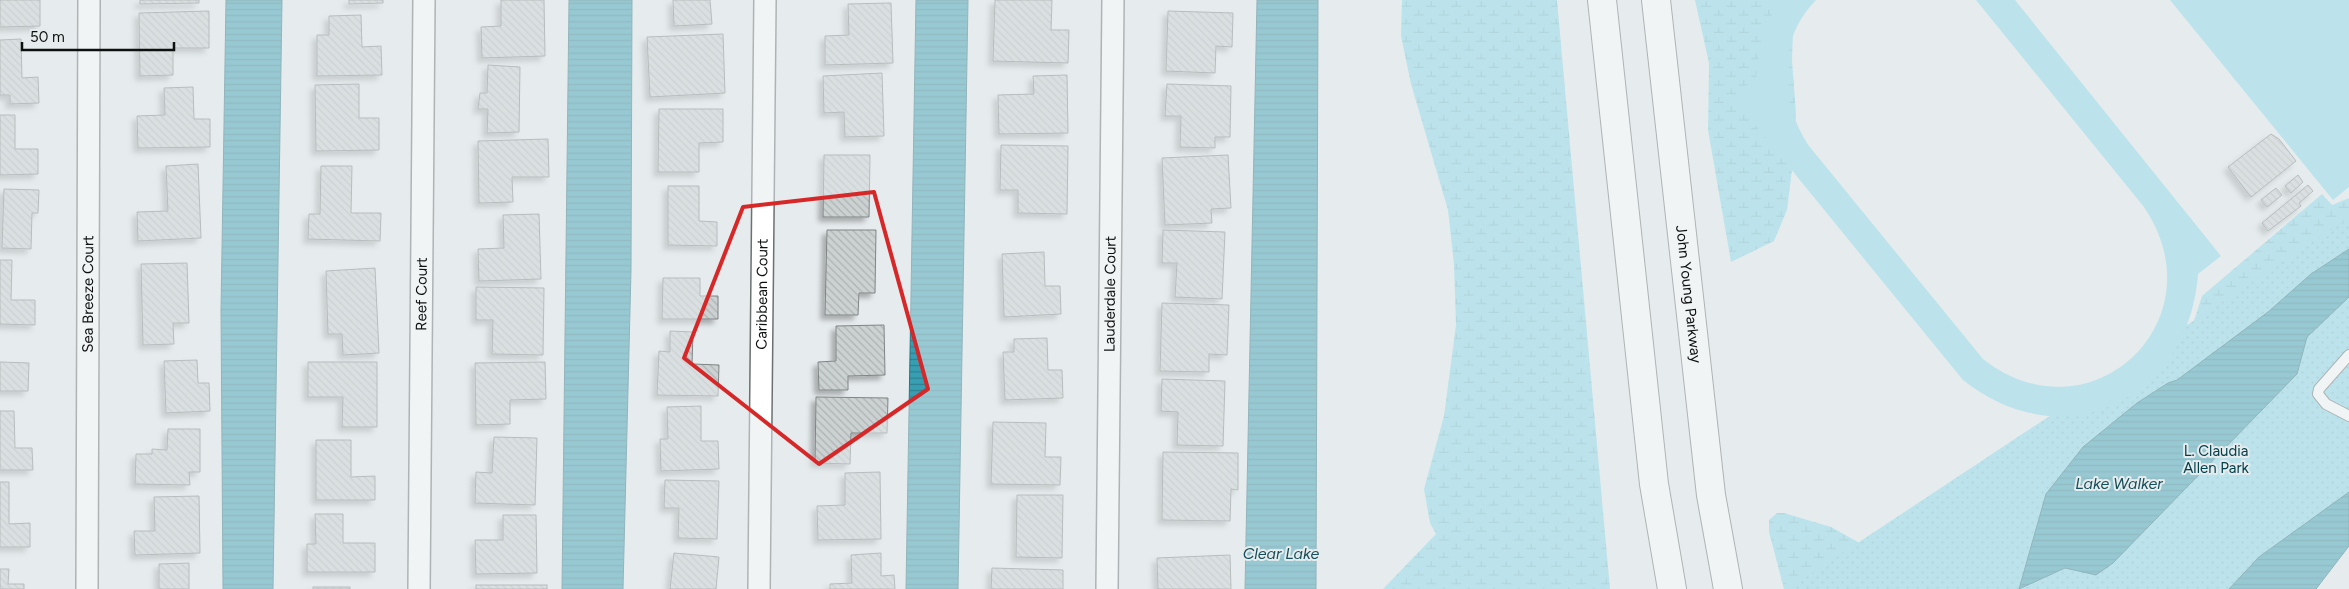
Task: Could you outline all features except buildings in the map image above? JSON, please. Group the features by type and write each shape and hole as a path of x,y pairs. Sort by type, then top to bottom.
{"main road":[{"path":"1602,0 1654,484 1672,589"},
{"name":"John Young Parkway","path":"1656,0 1711,494 1728,589"}],"street":[{"name":"Sea Breeze Court","path":"87,589 89,0"},
{"name":"Reef Court","path":"419,589 424,0"},
{"name":"Caribbean Court","path":"759,589 765,0"},
{"name":"Lauderdale Court","path":"1107,589 1113,0"}],"lane":[{"path":"2349,355 2319,389 2318,394 2326,404 2349,416"}],"highlighted area":[{"path":"874,192 928,389 819,464 684,358 743,207"}],"green space":[{"path":"1402,0 1557,0 1610,589 1383,589 1436,534 1430,523 1424,489 1444,416 1456,325 1454,264 1448,210 1411,84 1401,36"},
{"path":"1695,0 1794,0 1792,60 1796,114 1787,210 1774,241 1731,262 1708,130 1709,63"},
{"path":"1779,0 1816,0 1803,16 1794,34 1788,52 1786,72 1787,91 1792,110 1809,146 1983,359 2024,381 2064,387 2101,378 2132,357 2155,327 2166,291 2164,250 2144,207 1976,0 2015,0 2221,256 2198,274 2189,318 2172,355 2146,384 2115,404 2079,415 2041,415 2001,404 1963,380 1732,97 1756,78 1761,39"},
{"path":"2170,0 2349,0 2349,187 2333,200"},
{"path":"2322,194 2332,205 2349,198 2349,249 2183,355 2202,296"},
{"name":"L. Claudia Allen Park","path":"2349,218 2349,523 2278,589 1788,589"},
{"path":"1777,513 1784,513 1831,527 1906,569 1931,589 1784,589 1769,532 1769,520"}],"water":[{"path":"226,0 282,0 273,589 223,589 221,311"},
{"path":"569,0 632,0 631,270 623,589 562,589"},
{"path":"916,0 968,0 958,589 906,589"},
{"name":"Clear Lake","path":"1257,0 1318,0 1316,589 1245,589"},
{"name":"Lake Walker","path":"2349,249 2349,297 2307,337 2297,374 2113,563 2096,575 2065,568 2019,589 2046,494 2083,447 2137,403 2168,383 2177,380 2268,312 2311,274"},
{"path":"2349,492 2349,546 2316,589 2229,589 2259,557"}]}
